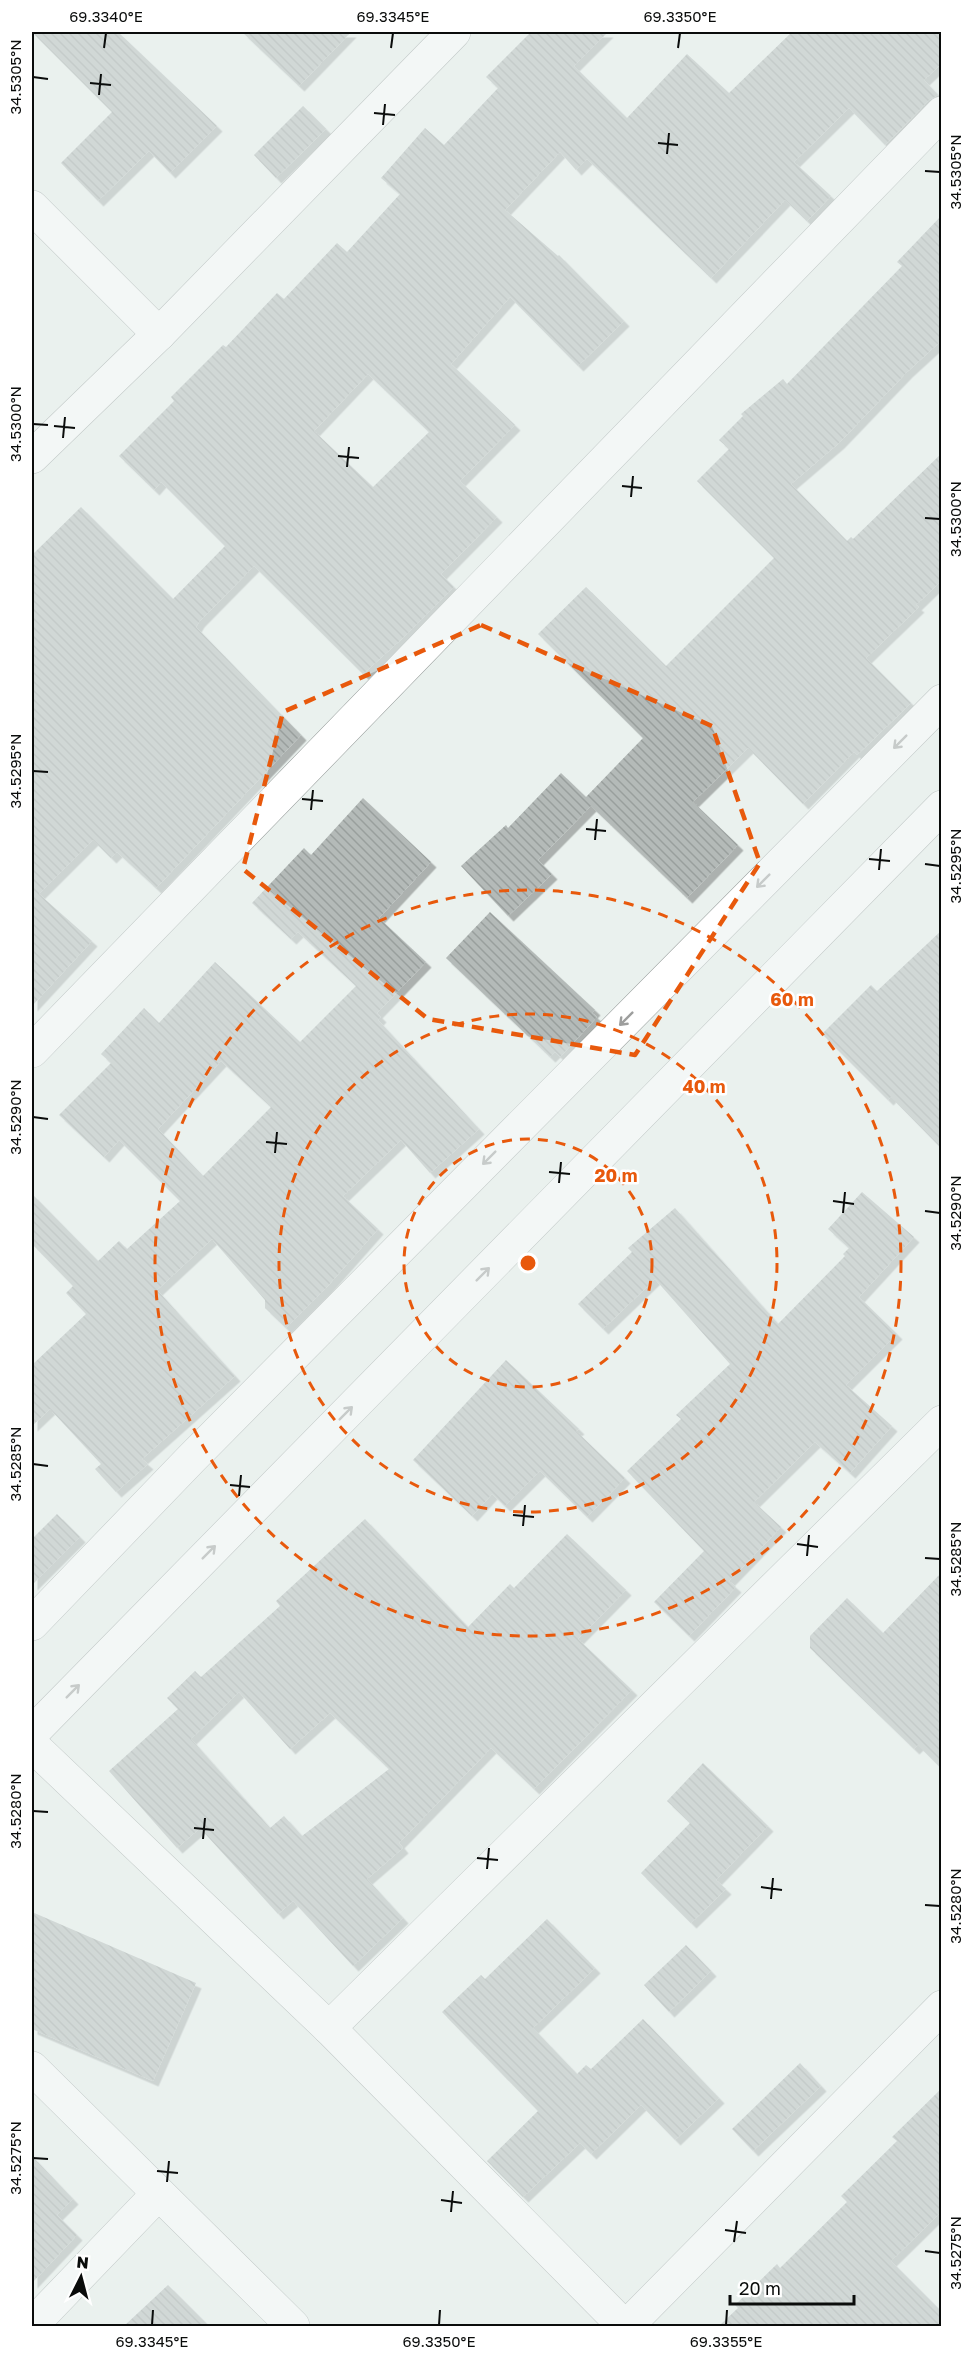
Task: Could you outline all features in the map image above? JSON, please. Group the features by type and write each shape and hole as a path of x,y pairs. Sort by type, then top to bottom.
{"street":[{"path":"32,457 159,334 454,32"},
{"path":"32,1051 942,113"},
{"path":"32,207 159,334"},
{"path":"32,1624 208,1442 942,701"},
{"path":"32,1733 942,807"},
{"path":"329,2028 942,1422"},
{"path":"32,1745 329,2028 626,2326 942,2007"},
{"path":"32,2068 292,2326"},
{"path":"32,2325 158,2194"}],"highlighted area":[{"path":"481,625 712,726 760,863 635,1055 428,1019 243,869 283,712"}],"building":[{"path":"32,32 118,32 217,126 170,173 149,151 98,201 61,163 112,112"},
{"path":"242,32 351,32 299,86"},
{"path":"531,32 608,32 574,66 627,118 687,54 729,93 792,32 942,32 942,63 924,80 938,95 929,100 885,145 849,108 794,162 831,196 807,221 785,200 711,278 587,159 576,170 560,152 505,210 559,255 624,321 578,366 510,297 451,364 515,425 460,481 497,517 441,574 454,587 363,674 254,566 199,622 196,627 301,735 156,888 117,852 111,858 93,840 39,894 92,941 32,1006 32,555 81,507 173,599 225,546 161,482 154,490 119,456 174,401 171,397 223,345 226,347 277,293 284,299 337,243 347,252 400,194 381,178 425,128 444,145 498,88 486,77","holes":["368,374 429,432 373,487 314,431"]},
{"path":"303,106 326,129 276,178 254,155"},
{"path":"942,215 942,340 907,372 839,443 791,484 847,541 851,537 853,539 942,453 942,580 916,605 919,607 866,658 911,703 857,755 854,752 803,804 748,748 693,802 738,845 687,898 591,806 538,860 552,874 508,916 461,866 506,825 508,828 561,773 586,797 643,738 538,634 586,587 666,666 774,558 697,481 729,449 719,440 743,416 741,414 783,379 787,384 902,266 897,262"},
{"path":"363,798 431,862 379,918 426,962 377,1013 381,1017 378,1020 479,1129 430,1173 401,1140 343,1196 378,1229 326,1288 286,1328 265,1308 265,1300 212,1239 157,1290 235,1376 142,1459 148,1464 116,1492 95,1469 101,1464 50,1409 32,1426 32,1365 86,1314 66,1293 73,1286 32,1244 32,1194 98,1261 119,1241 127,1249 180,1201 119,1140 104,1157 59,1115 111,1063 101,1054 144,1008 159,1023 215,962 300,1042 356,986 298,932 291,939 252,903 304,848 311,855","holes":["221,1061 271,1107 203,1176 158,1129"]},
{"path":"490,912 595,1010 592,1013 597,1017 560,1057 555,1052 550,1057 446,958"},
{"path":"942,930 942,1149 891,1097 888,1100 822,1034 871,985 877,991"},
{"path":"862,1192 914,1237 859,1297 897,1334 846,1385 892,1426 850,1473 815,1442 754,1502 781,1527 729,1581 736,1587 689,1636 654,1602 704,1551 627,1471 681,1419 676,1415 730,1364 655,1279 603,1329 578,1304 632,1252 628,1248 675,1208 778,1324 845,1256 843,1254 849,1248 828,1229"},
{"path":"506,1360 579,1429 576,1431 625,1478 587,1517 540,1471 505,1506 492,1494 472,1516 413,1460"},
{"path":"57,1514 80,1537 32,1585 32,1539"},
{"path":"365,1519 468,1627 510,1584 514,1588 567,1534 626,1590 578,1639 632,1690 534,1789 491,1748 399,1843 403,1848 367,1879 403,1918 353,1966 293,1901 278,1914 200,1828 177,1848 109,1771 178,1709 167,1698 195,1671 201,1677 280,1606 276,1601","holes":["239,1692 290,1749 330,1713 389,1769 302,1836 284,1816 270,1828 191,1739"]},
{"path":"942,1572 942,1769 918,1745 914,1749 810,1648 810,1636 847,1598 883,1633"},
{"path":"703,1763 768,1826 716,1880 726,1889 691,1923 641,1873 690,1823 667,1801"},
{"path":"32,1912 196,1983 153,2081 32,2029"},
{"path":"547,1919 595,1968 533,2028 577,2074 586,2065 591,2069 643,2019 719,2098 675,2140 641,2105 591,2154 580,2143 523,2197 487,2161 538,2111 442,2012 481,1975 485,1979"},
{"path":"686,1945 711,1971 669,2012 644,1985"},
{"path":"800,2063 821,2086 753,2151 732,2129"},
{"path":"942,2088 942,2211 891,2261 942,2312 942,2326 719,2326 738,2308 735,2305 777,2264 780,2268 847,2202 841,2196 897,2141 892,2137"},
{"path":"32,2156 73,2199 57,2215 77,2235 32,2283"},
{"path":"168,2285 209,2326 124,2326"}]}
